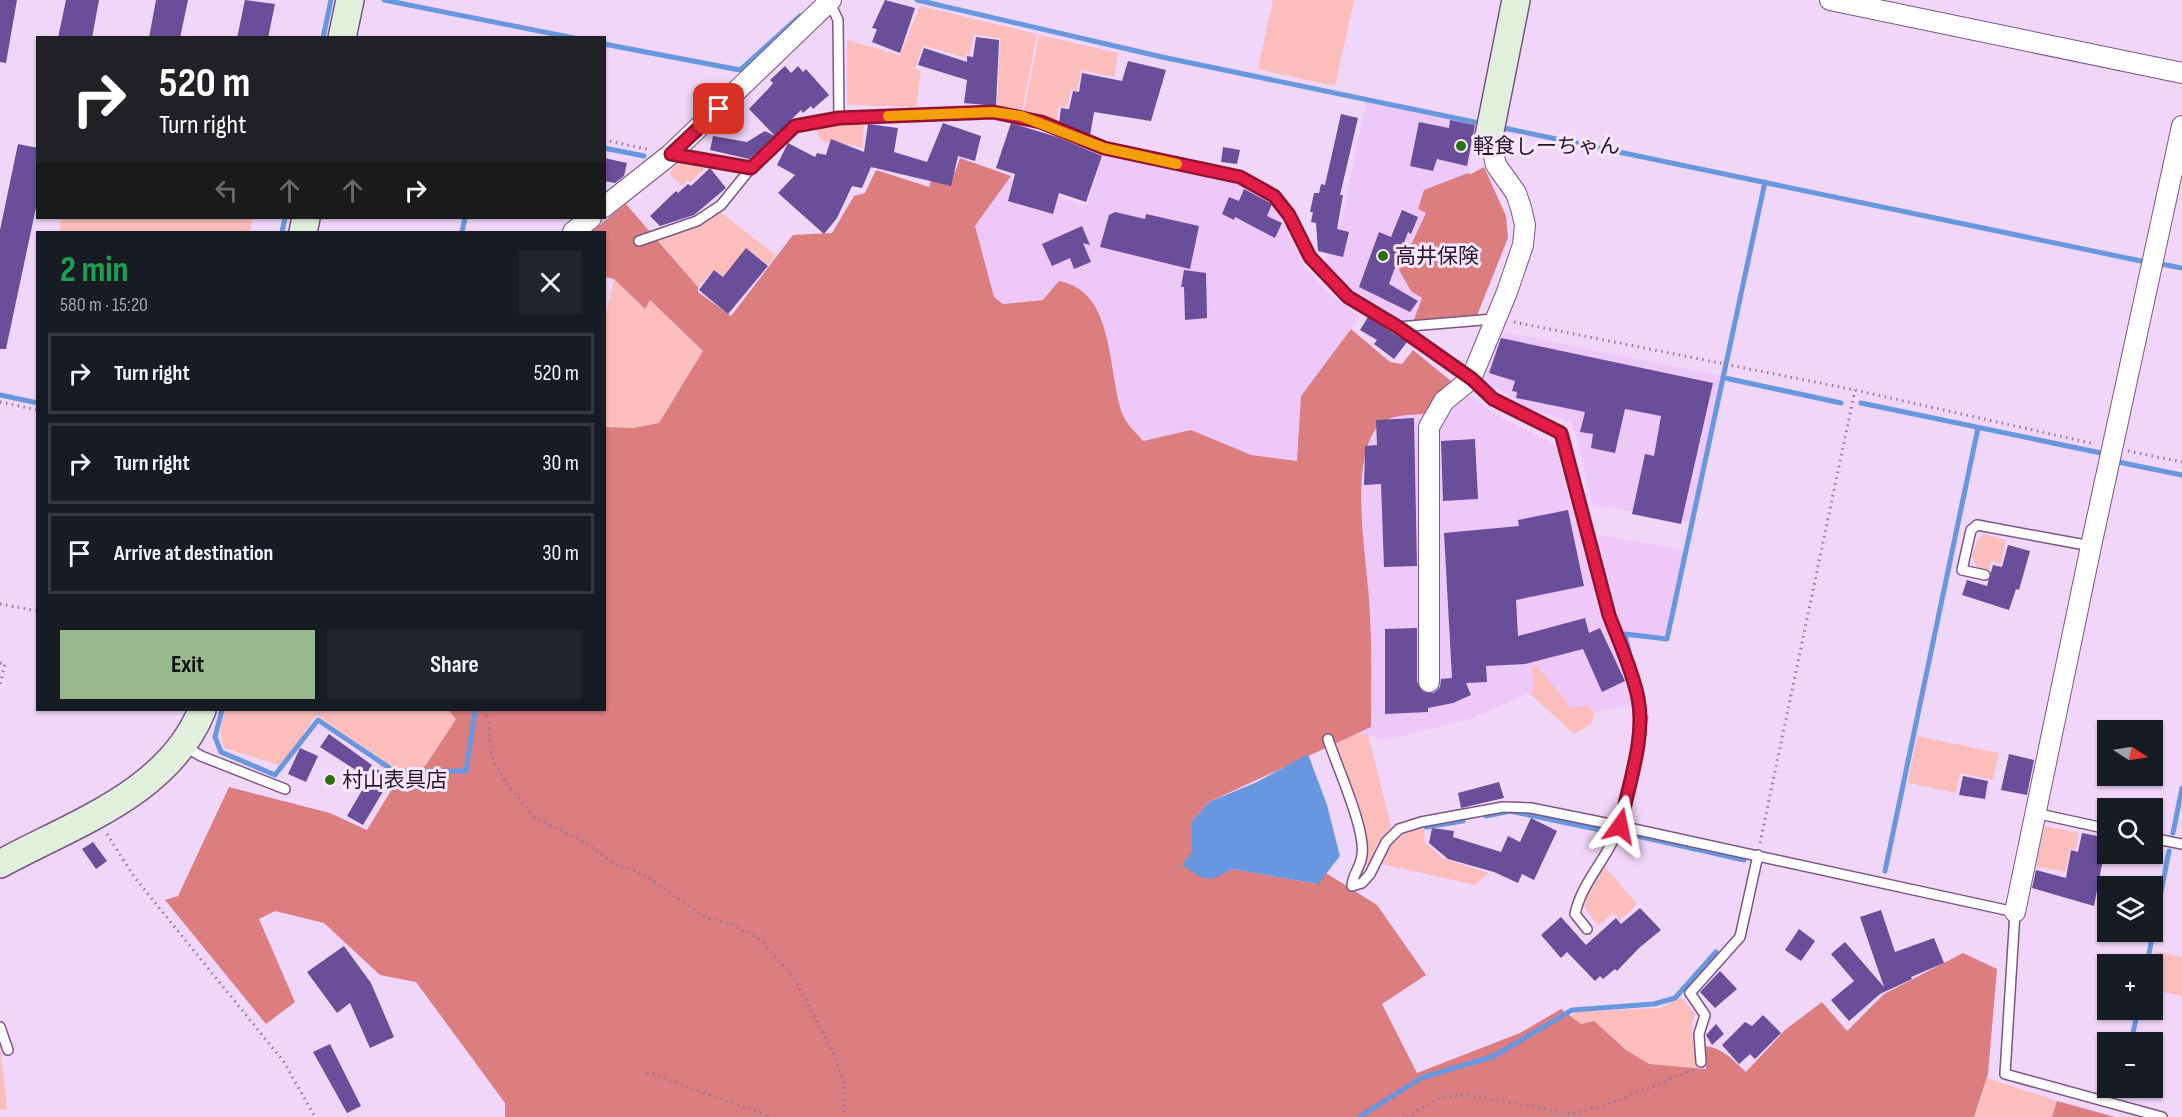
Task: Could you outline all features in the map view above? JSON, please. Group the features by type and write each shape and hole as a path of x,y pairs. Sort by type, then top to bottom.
{"street":[{"path":"342,36 350,0"},
{"path":"1429,682 1429,427 1444,401 1472,379 1497,319 1523,245 1525,225 1516,193 1496,165 1491,125 1516,0"},
{"path":"1830,0 2182,73"},
{"path":"606,205 671,154 831,2"},
{"path":"2015,912 2182,126"},
{"path":"574,231 590,219"},
{"path":"0,864 132,795 184,746 202,711"}],"lane":[{"path":"831,2 838,20 839,118"},
{"path":"639,241 698,221 721,205 751,168 795,126 839,118 993,112 1021,116 1104,148 1240,177 1274,196 1289,215 1310,257 1348,297 1398,327 1472,379 1493,399 1561,433 1609,615 1620,639 1638,699 1637,746 1620,826 1578,898 1575,914 1587,929"},
{"path":"671,154 751,168"},
{"path":"1398,327 1497,319"},
{"path":"1985,575 1962,570 1971,530 1977,525 2091,546"},
{"path":"1328,740 1362,837 1362,855 1352,879 1352,886 1362,883 1370,874 1386,842 1399,830 1421,822 1503,807 1532,808 2015,912 2005,1074 2162,1117"},
{"path":"184,746 285,789"},
{"path":"2036,813 2097,827"},
{"path":"2163,840 2182,844"},
{"path":"1701,1062 1699,1034 1705,1015 1690,993 1740,938 1758,855"},
{"path":"0,1027 8,1050"}],"path":[{"path":"606,140 671,154"},
{"path":"1497,319 1855,390 2182,462"},
{"path":"1758,855 1855,390"},
{"path":"0,402 36,410"},
{"path":"0,604 36,612"},
{"path":"0,663 5,664 0,685"},
{"path":"488,711 492,757 505,782 534,816 584,842 618,866 642,873 705,917 733,925 757,937 793,975 834,1055 844,1083 844,1117"},
{"path":"94,815 135,878 284,1062 315,1117"},
{"path":"1407,1117 1442,1097 1470,1095 1573,1114 1690,1073 1701,1062"},
{"path":"647,1072 772,1117"}],"shaded area":[{"path":"1273,0 1354,0 1335,86 1258,69"},
{"path":"920,6 1037,34 1022,111 997,106 1000,38 974,35 970,54 967,54 966,58 923,45 915,69 921,71 916,107 847,105 847,40 900,55"},
{"path":"1039,35 1118,53 1114,77 1081,70 1077,91 1071,90 1067,107 1059,106 1056,122 1037,113 1024,111"},
{"path":"1366,102 1477,125 1468,173 1423,191 1418,209 1426,213 1399,270 1411,291 1422,298 1413,323 1386,314 1340,284 1325,261 1336,226 1340,226"},
{"path":"845,123 864,125 862,148 848,144 842,148 821,140 814,127"},
{"path":"1104,153 1251,187 1274,204 1303,264 1326,291 1360,317 1301,396 1298,461 1251,455 1191,430 1143,441 1123,416 1105,328 1043,300 1003,304 993,297 975,226 1008,181 1087,206"},
{"path":"960,158 1011,176 975,226 994,297 1003,304 1043,300 1059,281 1077,288 1091,300 1106,336 1124,418 1143,441 1191,430 1251,455 1297,461 1301,396 1351,329 1390,362 1402,364 1413,350 1451,381 1425,414 1398,416 1385,421 1375,430 1367,448 1361,494 1371,630 1371,727 1209,802 1192,821 1192,852 1232,869 1317,884 1326,873 1377,905 1426,975 1382,1004 1417,1073 1520,1033 1561,1009 1581,1024 1594,1021 1626,1050 1649,1064 1706,1069 1705,1046 1722,1052 1746,1072 1785,1030 1822,1002 1847,1031 1884,994 1963,953 1997,969 1988,1074 1974,1117 505,1117 505,1103 416,982 380,975 324,923 275,911 259,919 295,1002 266,1024 165,900 178,896 229,787 330,813 367,830 398,779 426,765 456,719 449,711 606,711 606,427 633,428 659,423 703,351 650,300 645,309 614,279 606,277 606,231 592,231 626,204 698,287 698,292 731,316 793,235 832,233 854,196 865,193 876,170 929,187 936,165 955,172"},
{"path":"679,163 705,168 690,183 688,180 682,186 669,173"},
{"path":"1484,167 1506,216 1508,238 1476,318 1463,316 1413,322 1422,298 1411,291 1399,270 1426,213 1418,209 1424,190 1468,173 1471,174"},
{"path":"720,212 776,255 768,265 746,248 725,278 714,270 698,287 657,238 707,222"},
{"path":"62,219 253,219 250,231 59,231"},
{"path":"614,279 644,309 650,300 703,351 659,423 633,428 606,427 606,314"},
{"path":"1509,333 1721,376 1690,522 1592,504 1576,434 1570,422 1529,409 1485,380 1496,339"},
{"path":"1451,381 1496,415 1555,444 1606,628 1615,641 1632,696 1631,705 1594,713 1588,705 1571,708 1532,668 1534,691 1473,718 1388,740 1357,733 1371,726 1362,510 1365,453 1376,428 1398,415 1425,414"},
{"path":"1984,534 2006,540 2001,564 1991,561 1989,570 1977,567 1972,556 1978,539"},
{"path":"1598,535 1685,550 1666,637 1623,633"},
{"path":"1536,665 1571,708 1588,705 1594,713 1591,724 1574,734 1529,693 1534,690 1532,667"},
{"path":"225,711 449,711 456,719 426,765 398,779 378,765 381,759 316,715 282,766 224,748 220,732"},
{"path":"1357,733 1368,735 1391,827 1377,844 1370,866 1365,865 1366,838 1332,743"},
{"path":"1917,736 1999,753 1993,780 1960,773 1956,793 1908,783"},
{"path":"2045,826 2079,833 2076,849 2070,849 2065,872 2036,866"},
{"path":"1424,828 1425,842 1442,858 1489,873 1475,885 1382,864 1388,850 1397,839 1409,832"},
{"path":"1605,867 1637,904 1620,920 1613,913 1598,926 1585,908 1586,898"},
{"path":"2155,951 2182,957 2182,996 2163,992 2163,954 2155,954"},
{"path":"1681,997 1695,1014 1692,1024 1697,1068 1649,1064 1626,1050 1594,1021 1581,1024 1571,1016 1575,1012 1661,1008"},
{"path":"0,1044 7,1109 0,1110"},
{"path":"1987,1078 2057,1101 2052,1117 1974,1117"},
{"path":"2057,1101 2115,1117 2052,1117"}],"water":[{"path":"1308,754 1327,805 1340,856 1318,884 1232,869 1217,877 1206,879 1182,865 1192,852 1192,821 1209,802 1257,782"}],"building":[{"path":"0,0 17,0 6,63 0,62"},
{"path":"66,0 99,0 92,36 58,36"},
{"path":"156,0 188,0 180,36 149,36"},
{"path":"245,0 275,4 268,36 237,36"},
{"path":"885,0 915,8 900,53 872,42 877,29 872,28"},
{"path":"976,37 999,40 996,106 964,103 967,80 918,65 924,48 967,62 967,56 973,57"},
{"path":"1128,61 1166,70 1151,121 1094,112 1090,136 1059,123 1061,108 1069,109 1073,91 1079,92 1082,73 1122,81"},
{"path":"785,66 791,73 798,66 803,72 806,69 829,95 813,109 811,106 803,113 801,110 775,136 749,109 773,83 770,80"},
{"path":"1341,114 1358,118 1340,195 1343,195 1337,229 1349,232 1343,257 1318,251 1316,223 1311,222 1313,212 1310,212 1314,193 1319,193 1321,184 1325,185"},
{"path":"1450,120 1475,125 1467,166 1437,159 1433,171 1410,166 1419,122 1449,128"},
{"path":"943,123 981,136 975,161 958,156 951,186 871,167 862,188 852,186 837,218 824,234 778,193 795,175 777,165 788,143 815,157 817,153 826,155 831,139 864,152 868,124 898,128 894,152 927,162"},
{"path":"1011,123 1057,137 1102,156 1086,202 1059,193 1053,214 1008,201 1015,174 996,168"},
{"path":"765,131 775,136 749,159 710,150 713,136 747,142"},
{"path":"18,144 36,148 36,207 6,349 0,349 0,230"},
{"path":"1223,147 1240,150 1237,164 1221,162"},
{"path":"606,158 627,163 624,176 615,183 606,181"},
{"path":"710,168 726,188 694,215 660,226 650,216 676,191 678,193 688,184 691,186"},
{"path":"1244,189 1272,204 1267,216 1282,223 1275,238 1235,217 1234,220 1222,214 1229,197 1239,201"},
{"path":"1402,210 1418,217 1411,234 1408,232 1389,284 1418,301 1410,312 1359,287 1379,232 1391,237"},
{"path":"1115,212 1145,219 1146,214 1199,226 1190,269 1100,247 1109,215"},
{"path":"1082,226 1090,245 1083,243 1091,262 1074,269 1070,258 1052,266 1042,244"},
{"path":"746,248 768,266 728,314 699,290 714,270 723,277"},
{"path":"1184,270 1206,273 1207,318 1185,320 1184,287 1181,287"},
{"path":"1368,317 1407,342 1394,359 1374,344 1377,340 1360,330"},
{"path":"1501,338 1713,383 1681,524 1632,514 1645,454 1654,456 1661,416 1625,409 1615,453 1591,448 1593,434 1580,432 1585,412 1516,398 1517,392 1512,391 1515,381 1489,373"},
{"path":"1414,418 1417,566 1384,567 1381,484 1364,485 1365,446 1377,445 1376,420"},
{"path":"1475,439 1478,499 1443,501 1441,441"},
{"path":"1568,510 1584,586 1516,600 1518,636 1585,618 1589,633 1600,628 1625,681 1602,692 1583,649 1525,664 1486,666 1487,682 1466,683 1471,695 1453,703 1428,708 1428,712 1385,714 1385,629 1417,628 1417,682 1423,692 1434,693 1440,687 1441,679 1452,678 1444,533 1519,526 1518,520"},
{"path":"2008,545 2030,551 2019,590 2016,589 2009,610 1962,595 1967,580 1987,586 1993,565 2002,567"},
{"path":"329,734 372,765 365,776 320,747"},
{"path":"300,748 318,756 306,782 288,774"},
{"path":"2009,754 2034,760 2027,795 2001,790"},
{"path":"375,768 391,778 363,825 347,816"},
{"path":"1963,776 1988,781 1985,799 1959,795"},
{"path":"1499,782 1504,798 1461,808 1458,793"},
{"path":"1531,818 1557,831 1534,880 1522,874 1518,883 1494,872 1448,859 1429,843 1432,828 1454,831 1453,837 1501,852 1508,836 1520,842"},
{"path":"2082,833 2097,836 2097,864 2102,864 2100,876 2097,876 2094,906 2032,888 2036,870 2066,878 2071,850 2078,852"},
{"path":"93,842 107,861 96,869 82,849"},
{"path":"1640,908 1661,930 1639,948 1617,971 1615,969 1603,979 1600,976 1595,981 1567,952 1561,958 1541,935 1561,917 1586,945 1616,918 1621,924"},
{"path":"1881,910 1895,952 1934,938 1944,963 1880,994 1849,1021 1831,1000 1854,981 1831,954 1845,942 1884,987 1860,917"},
{"path":"1799,929 1815,941 1801,961 1785,950"},
{"path":"344,946 371,983 394,1037 370,1048 350,1003 337,1013 307,972"},
{"path":"1720,971 1737,989 1715,1008 1700,992"},
{"path":"1763,1015 1781,1033 1755,1059 1750,1054 1739,1064 1722,1045 1745,1022 1752,1026"},
{"path":"1716,1024 1724,1034 1712,1045 1706,1035"},
{"path":"330,1044 361,1106 347,1113 313,1052"}],"waterway":[{"path":"323,36 331,0"},
{"path":"384,0 564,36"},
{"path":"917,0 1162,57 1484,124"},
{"path":"606,44 740,70 800,16"},
{"path":"1499,127 2141,261"},
{"path":"606,148 644,156"},
{"path":"1632,665 1625,634 1667,639 1765,182"},
{"path":"282,231 285,219"},
{"path":"462,231 465,219"},
{"path":"2161,264 2182,268"},
{"path":"1725,378 1841,403"},
{"path":"0,395 36,403"},
{"path":"1861,403 2101,453"},
{"path":"1885,871 1978,428"},
{"path":"2118,462 2182,475"},
{"path":"222,711 215,737 221,752 275,775 318,720 394,771 466,771 475,711"},
{"path":"1642,736 1646,717"},
{"path":"2173,833 2182,788"},
{"path":"1486,816 1510,811 1610,832"},
{"path":"1426,827 1463,821"},
{"path":"1624,833 1744,860"},
{"path":"2149,954 2169,851"},
{"path":"1359,1117 1421,1078 1494,1056 1572,1010 1654,1004 1675,998 1716,952"},
{"path":"2133,1032 2136,1020"}],"slow traffic":[{"path":"888,116 993,112 1021,116 1104,148 1177,164"}],"place":[{"name":"軽食しーちゃん","path":"1461,146"},
{"name":"高井保険","path":"1383,256"},
{"name":"村山表具店","path":"330,780"}],"route":[{"path":"719,109 671,154 751,168 795,126 839,118 993,112 1041,122 1104,148 1240,177 1260,186 1274,196 1289,215 1310,257 1348,297 1398,327 1472,379 1493,399 1561,433 1609,615 1620,639 1638,699 1637,746 1620,826"}]}
